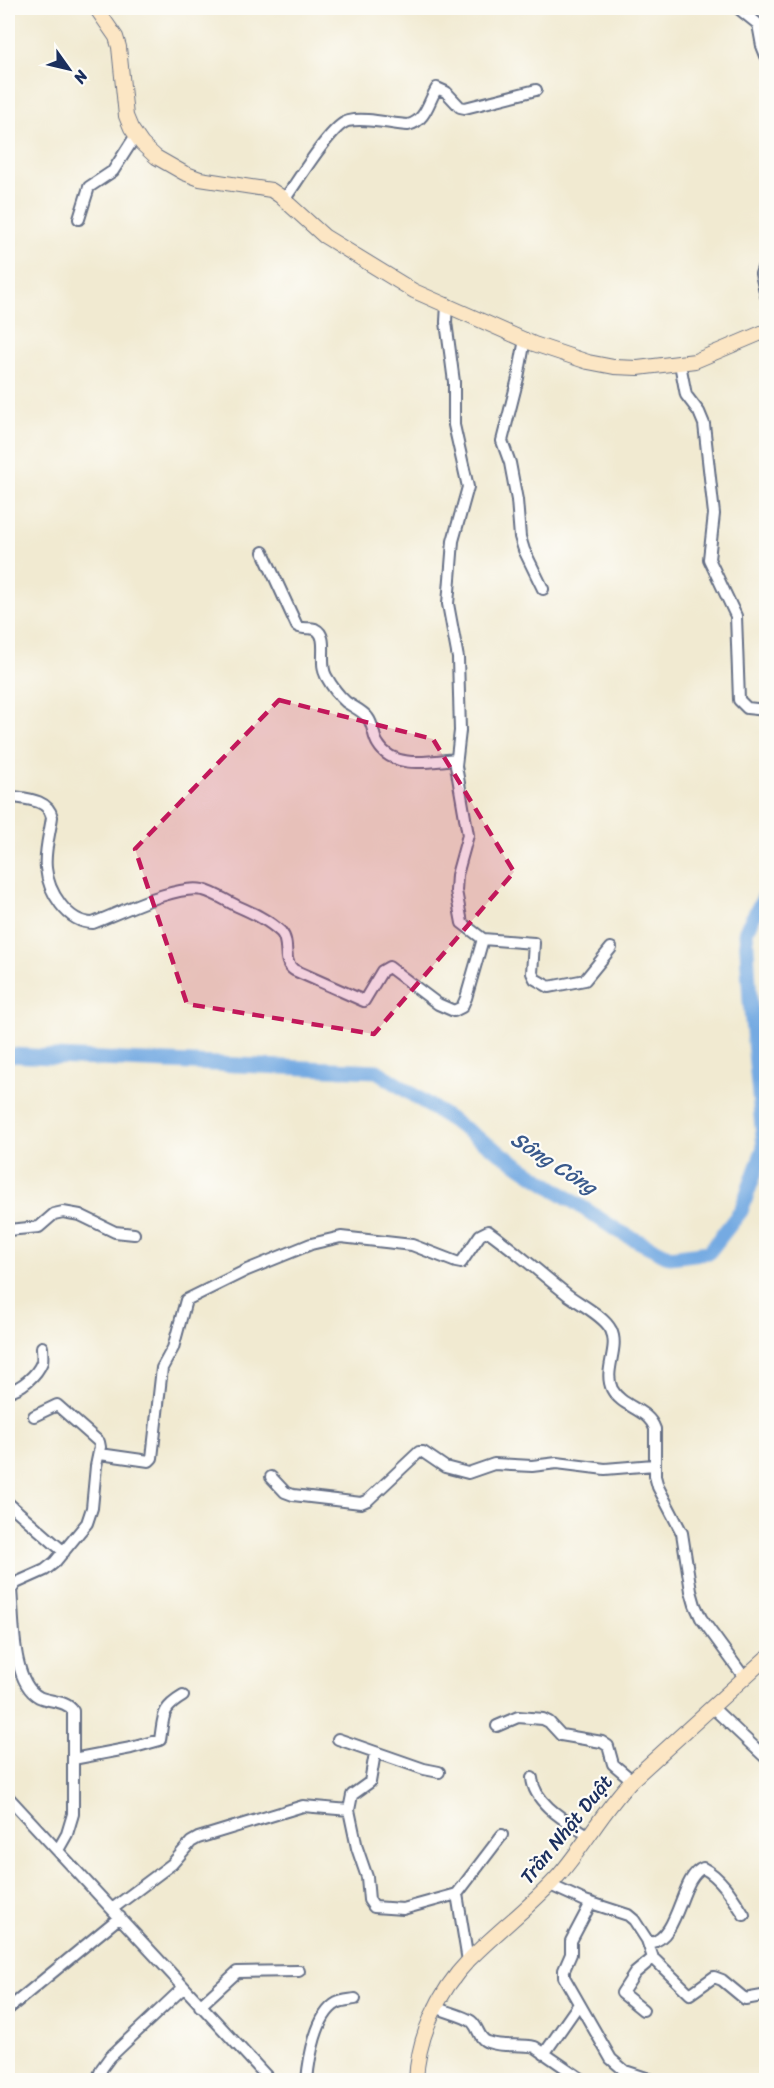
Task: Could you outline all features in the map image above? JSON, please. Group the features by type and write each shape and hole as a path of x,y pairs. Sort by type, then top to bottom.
{"street":[{"path":"96,8 117,40 126,116 135,135 156,157 200,179 271,190 324,236 414,291 525,339 588,362 614,367 638,368 695,361 715,355 766,331"},
{"path":"738,8 758,24 766,56"},
{"path":"284,200 330,135 344,122 355,120 415,124 424,114 437,88 446,92 460,107 465,108 536,90"},
{"path":"79,219 89,187 113,171 135,135"},
{"path":"766,259 761,274 766,296"},
{"path":"447,304 446,322 454,382 454,425 468,487 453,542 448,604 458,658 460,731 456,759 468,836 457,875 456,891 462,923 483,939 534,943 532,973 535,980 549,987 585,980 611,948"},
{"path":"525,339 502,441 510,463 516,492 520,537 543,590"},
{"path":"680,363 686,395 699,412 704,424 714,514 709,559 736,616 739,700 747,708 766,710"},
{"path":"263,552 297,626 302,629 317,630 322,634 324,640 322,660 326,676 344,700 368,718 377,743 383,751 404,761 456,759"},
{"path":"8,796 42,802 51,810 46,872 57,898 71,915 86,923 93,923 162,896 188,890 203,890 259,916 281,933 286,942 288,964 294,970 364,1001 382,971 389,967 432,1000 454,1011 462,1007 466,999 483,939"},
{"path":"8,1230 39,1227 54,1214 63,1212 80,1215 115,1232 134,1234"},
{"path":"100,1454 149,1461 152,1458 162,1368 173,1348 186,1300 248,1270 311,1244 341,1237 412,1245 461,1263 480,1234 488,1231 609,1326 614,1339 610,1382 618,1397 648,1416 653,1422 655,1429 654,1465 658,1487 682,1533 695,1605 701,1618 744,1677"},
{"path":"8,1391 23,1385 37,1370 42,1360 42,1347"},
{"path":"34,1416 54,1406 62,1407 96,1438 100,1447 90,1516 64,1552 45,1570 16,1583 11,1590 16,1646 22,1676 29,1690 36,1695 71,1707 73,1814 67,1834 58,1850"},
{"path":"271,1477 285,1492 293,1495 355,1503 368,1500 419,1452 423,1452 445,1467 468,1473 494,1464 532,1467 557,1463 605,1469 654,1465"},
{"path":"8,1503 64,1552"},
{"name":"Trần Nhật Duật","path":"416,2080 420,2051 435,2007 468,1961 550,1885 590,1836 617,1796 632,1780 766,1658"},
{"path":"73,1759 160,1740 168,1705 183,1695"},
{"path":"713,1708 766,1758"},
{"path":"497,1726 518,1718 543,1719 561,1735 602,1742 608,1746 613,1764 632,1780"},
{"path":"338,1739 375,1753 439,1772"},
{"path":"375,1753 372,1777 366,1786 352,1795 349,1810 371,1904 374,1906 403,1909 457,1894 502,1835"},
{"path":"532,1778 533,1786 547,1804 590,1836"},
{"path":"8,1797 270,2080"},
{"path":"8,2009 172,1864 191,1842 303,1806 349,1810"},
{"path":"647,1940 650,1943 656,1942 668,1931 699,1869 703,1868 711,1873 727,1890 744,1915"},
{"path":"550,1885 591,1903 628,1915 647,1940 654,1958 690,1994 714,1977 722,1980 745,1999 762,1996"},
{"path":"457,1894 468,1961"},
{"path":"591,1903 573,1936 570,1958 563,1974 611,2059 626,2071 652,2080"},
{"path":"643,2010 622,1993 635,1973 654,1958"},
{"path":"200,2007 237,1972 299,1971"},
{"path":"97,2080 110,2057 183,1988"},
{"path":"307,2080 311,2054 326,2013 337,2003 355,1999"},
{"path":"544,2054 579,2004"},
{"path":"435,2007 472,2022 480,2037 487,2042 510,2047 528,2045 583,2080"}],"highlighted area":[{"path":"279,700 433,739 514,872 374,1034 187,1004 135,849"}],"waterway":[{"name":"Sông Công","path":"8,1055 377,1071 618,1231 670,1257 709,1252 741,1211 764,1147 750,1000 746,930 766,894"}]}
